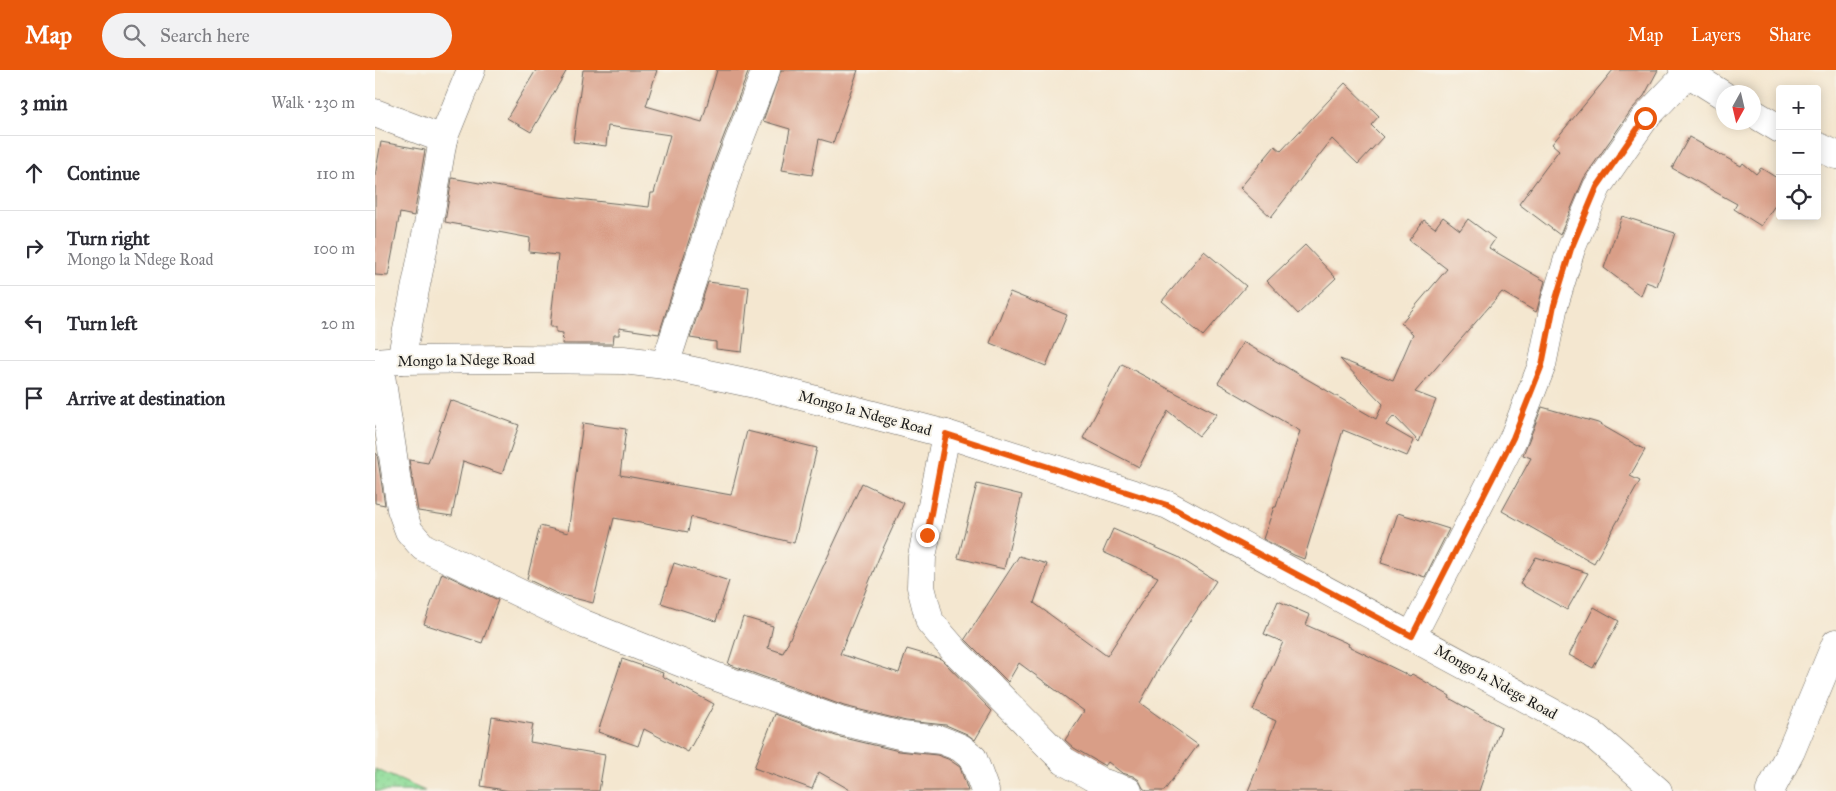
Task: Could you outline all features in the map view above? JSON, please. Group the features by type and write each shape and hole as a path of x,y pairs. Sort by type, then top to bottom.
{"street":[{"path":"471,70 443,139 431,210 385,361 401,509 409,531 423,547 583,624 717,678 840,721 903,736 941,740 961,748 973,758 985,791"},
{"path":"665,365 730,164 766,70"},
{"path":"1412,636 1513,438 1542,365 1554,305 1571,249 1597,187 1645,118 1685,72 1716,91"},
{"path":"375,113 443,139"},
{"path":"1761,117 1776,126"},
{"path":"1821,148 1836,155"},
{"name":"Mongo la Ndege Road","path":"385,361 623,360 665,365 755,384 946,434 1167,505 1592,734 1658,791"},
{"path":"946,434 922,557 921,587 930,622 962,658 1064,761 1101,782 1128,791"},
{"path":"1770,791 1791,751 1836,643"}],"green space":[{"path":"375,769 425,791 375,791"}],"building":[{"path":"536,70 567,70 531,132 507,118"},
{"path":"583,70 657,70 646,106 702,122 717,70 749,70 715,159 659,334 619,328 619,335 614,335 613,344 562,344 563,333 556,332 556,327 550,327 558,255 529,252 530,238 445,222 452,178 550,196 649,207 651,193 654,193 670,135 608,126 606,146 573,142"},
{"path":"781,70 858,70 833,143 819,139 812,175 782,170 790,129 763,121"},
{"path":"1613,70 1658,70 1644,96 1632,109 1584,178 1560,235 1519,204 1559,150 1552,144"},
{"path":"1345,83 1379,116 1371,125 1383,137 1358,164 1332,139 1271,217 1240,188 1275,146 1281,151"},
{"path":"1689,137 1741,166 1743,163 1756,174 1761,168 1776,177 1776,204 1761,226 1734,209 1737,204 1672,168"},
{"path":"381,142 425,150 414,216 400,213 388,276 375,275 375,176"},
{"path":"1622,216 1675,233 1657,286 1646,282 1641,296 1604,268"},
{"path":"1443,217 1460,230 1468,219 1495,239 1489,248 1545,281 1537,310 1536,312 1502,292 1415,392 1436,400 1419,442 1394,416 1386,425 1414,441 1407,456 1343,430 1304,559 1294,555 1263,539 1274,507 1276,507 1300,431 1218,383 1243,342 1376,419 1383,404 1340,359 1393,380 1413,334 1401,323 1447,269 1409,240 1424,220 1435,228"},
{"path":"1305,245 1336,278 1298,314 1267,281"},
{"path":"1204,251 1246,286 1203,336 1162,301"},
{"path":"708,282 749,287 742,352 716,349 716,342 690,338"},
{"path":"1010,292 1067,315 1046,366 990,343"},
{"path":"1122,364 1217,414 1199,436 1168,411 1139,467 1083,438"},
{"path":"450,400 519,425 502,474 463,461 452,516 418,511 409,460 428,463"},
{"path":"1542,407 1598,423 1645,450 1630,476 1640,481 1594,563 1502,511 1531,458 1523,455"},
{"path":"583,423 626,429 620,475 731,495 747,431 817,448 794,543 691,517 688,532 614,518 593,603 558,594 527,579 540,526 568,533"},
{"path":"375,453 377,454 385,505 375,503"},
{"path":"862,483 904,503 880,555 840,654 899,673 907,649 941,659 992,711 975,740 967,734 946,725 906,721 844,706 728,664 743,617 773,626 768,648 783,653"},
{"path":"977,484 1022,495 1004,569 958,558"},
{"path":"1398,513 1449,529 1425,577 1381,563"},
{"path":"1113,529 1178,557 1216,581 1161,665 1140,703 1198,745 1164,791 1147,791 1139,780 1133,776 1122,773 1108,762 1105,766 1074,748 1065,740 1084,711 1019,663 1008,682 965,639 1019,556 1047,564 1034,603 1107,656 1158,577 1103,552"},
{"path":"1536,557 1588,573 1567,610 1520,584"},
{"path":"674,563 729,581 716,621 661,603"},
{"path":"442,573 498,600 482,643 424,624"},
{"path":"1278,601 1310,615 1306,625 1349,644 1348,646 1410,676 1412,674 1450,696 1449,698 1501,727 1479,791 1248,791 1276,721 1253,710 1283,642 1264,634"},
{"path":"1594,607 1619,621 1593,668 1569,655"},
{"path":"622,659 663,673 662,676 714,704 688,752 644,729 638,746 598,732"},
{"path":"775,714 836,736 899,751 937,755 948,759 960,767 968,791 852,791 819,772 812,789 754,768"},
{"path":"492,717 533,724 530,742 605,755 599,791 510,791 481,786"}],"route":[{"path":"927,535 946,434 1167,505 1412,636 1513,438 1542,365 1554,305 1571,249 1597,187 1645,118"}]}
